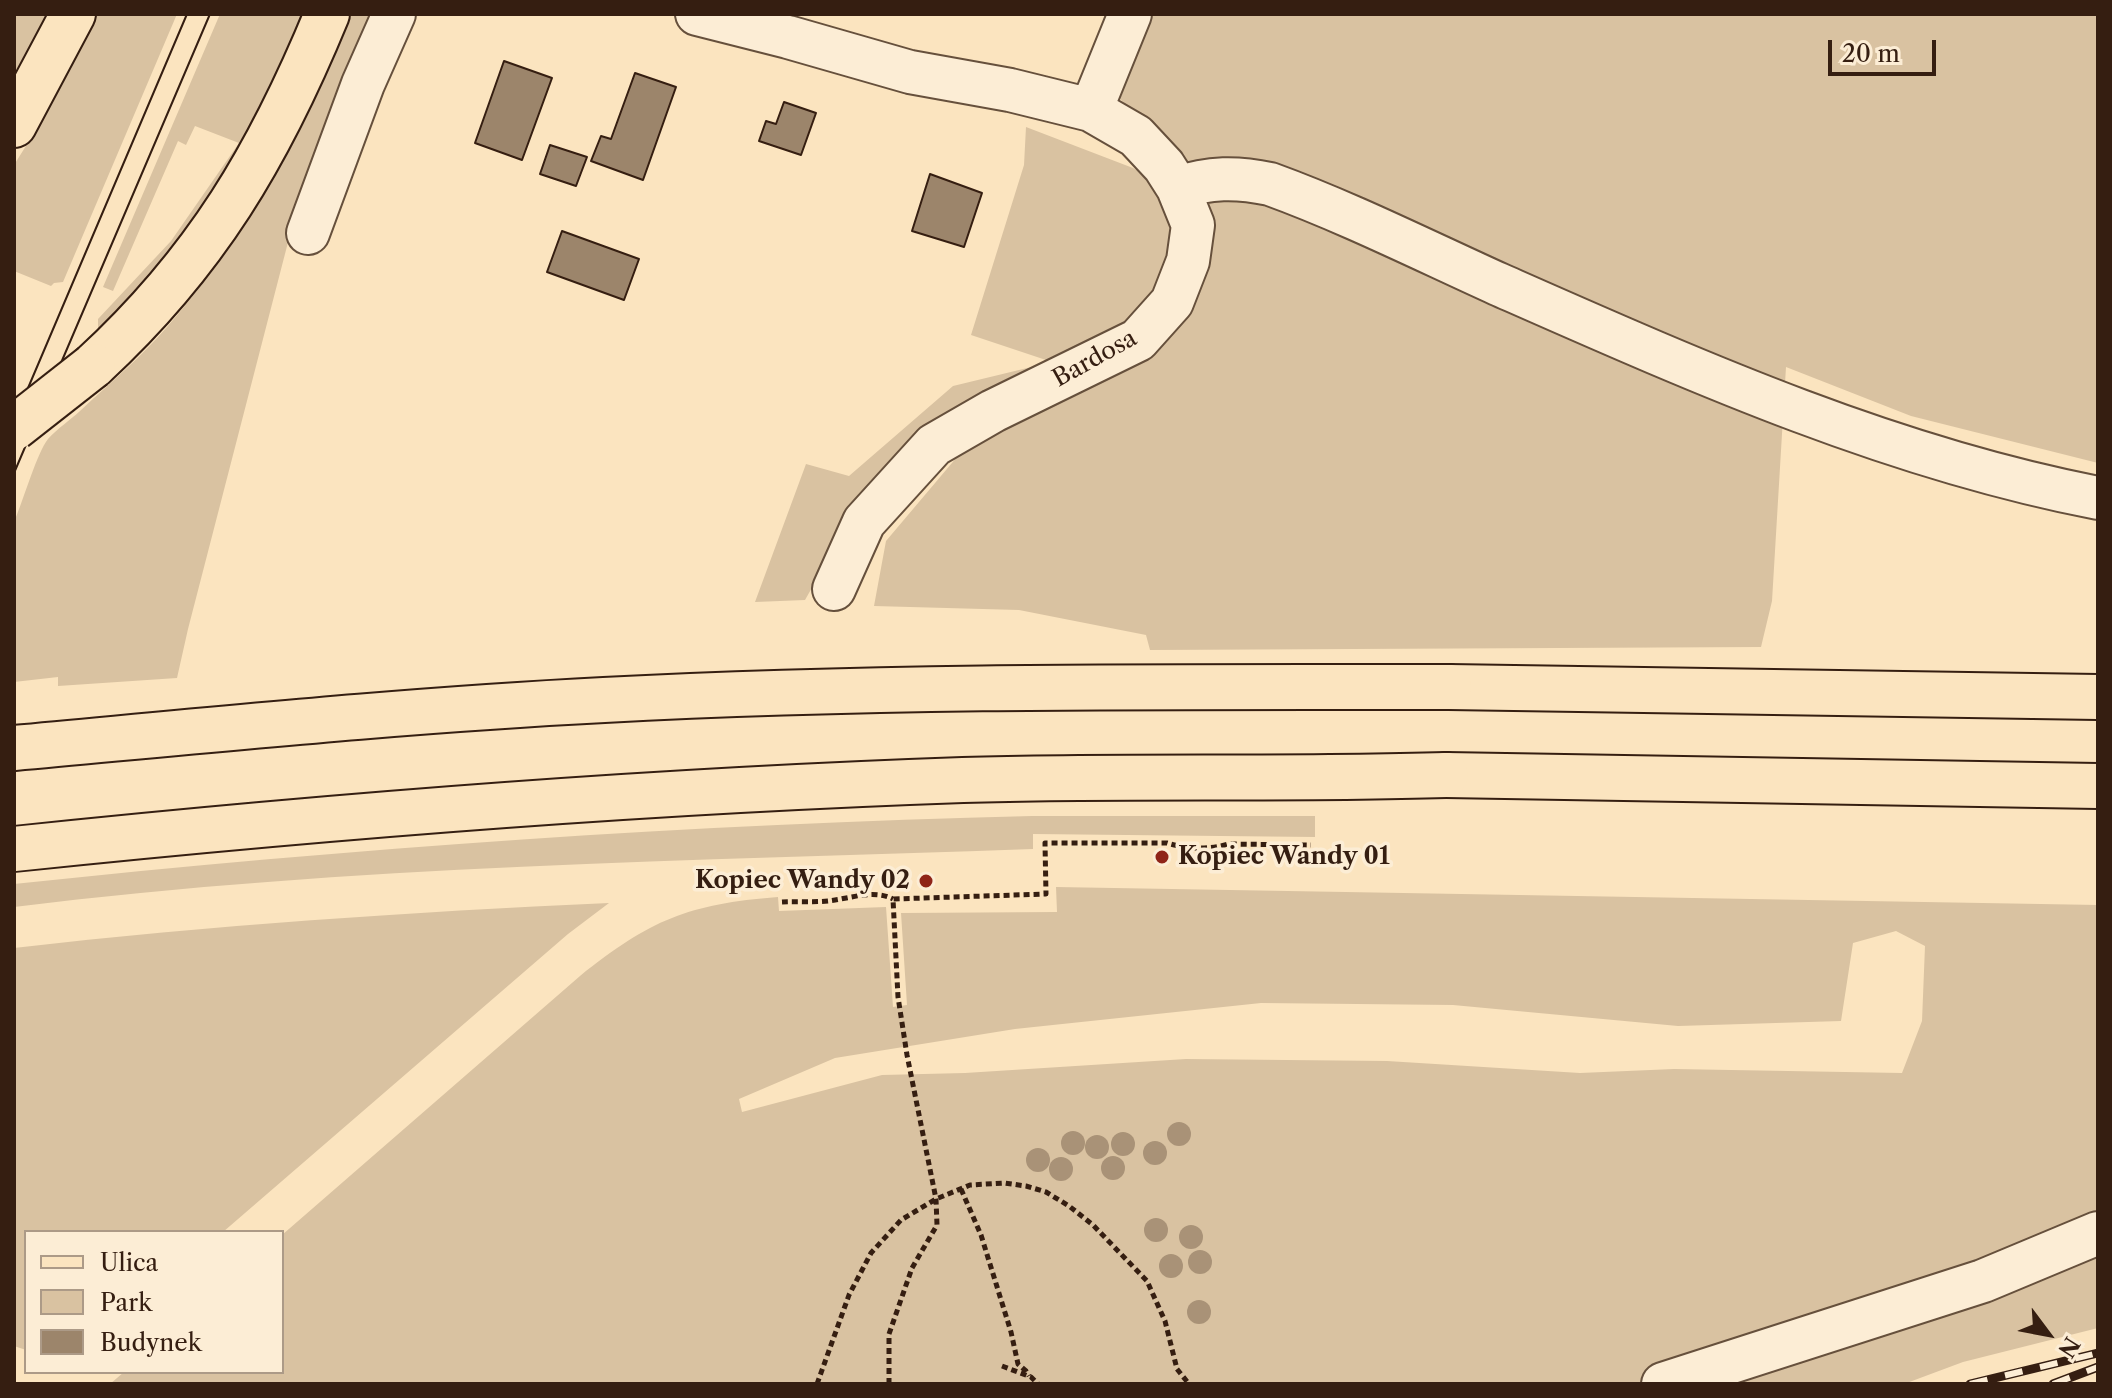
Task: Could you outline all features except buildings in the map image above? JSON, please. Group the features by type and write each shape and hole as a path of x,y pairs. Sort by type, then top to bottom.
{"main road":[{"path":"14,125 73,14"},
{"path":"14,428 93,366 173,284 232,206 287,107 327,14"},
{"path":"14,748 307,720 604,700 1034,687 1449,687 2098,697"},
{"path":"14,849 428,810 794,787 969,780 1308,779 1446,775 2098,786"}],"street":[{"path":"308,233 363,84 394,14"},
{"name":"Bardosa","path":"697,14 910,72 1010,90 1091,110 1136,136 1164,166 1178,188 1193,225 1188,261 1172,302 1138,340 993,411 934,445 864,522 834,589"},
{"path":"1091,110 1130,14"},
{"path":"1178,188 1201,180 1224,178 1270,184 1667,359 1771,401 1924,454 2098,498"},
{"path":"1663,1384 1983,1281 2098,1233"}],"path":[{"path":"782,902 836,900 850,896 885,895 893,899 1046,894 1045,843 1167,843 1182,847 1216,848 1228,844 1311,845"},
{"path":"889,1384 889,1334 912,1268 937,1225 936,1199 898,997 893,899"},
{"path":"817,1383 849,1295 871,1253 901,1220 936,1199 970,1185 1004,1183 1046,1192 1093,1225 1147,1281 1165,1321 1177,1369 1189,1384"},
{"path":"961,1189 981,1235 1018,1364 1038,1384"},
{"path":"1002,1366 1029,1376"}],"green space":[{"path":"14,14 48,14 14,82"},
{"path":"97,14 177,14 63,282 51,286 14,271 14,165 41,122"},
{"path":"220,14 304,14 268,102 181,243 98,335 98,319 171,241 239,143 195,126 186,145 178,141 113,291 103,287"},
{"path":"350,14 382,14 301,192 177,678 58,686 58,677 14,682 14,517 44,446 52,435 157,338 225,253 294,139"},
{"path":"1153,14 2098,14 2098,463 1911,416 1786,367 1772,601 1761,647 1150,650 1146,635 1019,610 874,606 886,541 979,431 1166,333 1180,155 1120,99"},
{"path":"1026,127 1133,168 1164,187 1175,222 1160,292 1125,335 856,510 805,600 755,602 806,464 849,476 953,386 1052,362 971,335 1024,165"},
{"path":"1032,816 1315,816 1315,837 1033,834 1033,849 395,873 141,893 14,907 14,884 268,859 650,832"},
{"path":"1056,887 2098,905 2098,1328 1963,1362 1904,1384 110,1384 122,1374 284,1374 284,1233 580,976 628,941 650,928 694,910 747,900 778,897 779,911 886,907 893,1007 907,1005 901,913 1057,912","holes":["1896,931 1925,946 1922,1021 1902,1073 1674,1069 1580,1073 1387,1061 1186,1059 882,1075 742,1112 739,1099 835,1058 1015,1029 1261,1003 1453,1005 1678,1026 1841,1021 1853,943"]},
{"path":"609,903 568,934 225,1230 24,1230 24,1349 14,1346 14,948 311,920"}],"tram line":[{"path":"14,421 187,14"},
{"path":"14,473 210,14"}],"railway":[{"path":"1970,1384 2098,1353"},
{"path":"2053,1384 2098,1367"}],"place":[{"name":"Kopiec Wandy 01","path":"1162,857"},
{"name":"Kopiec Wandy 02","path":"926,881"}]}
